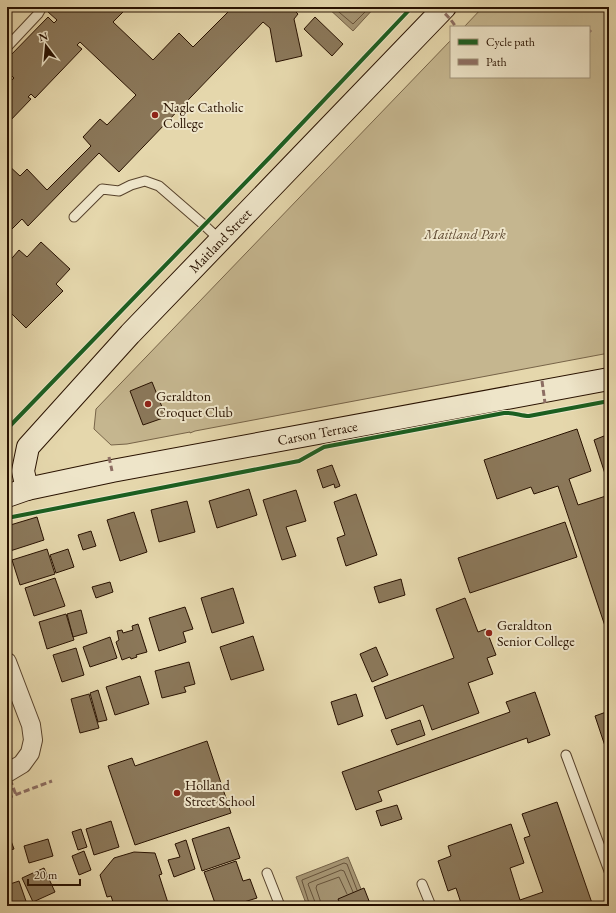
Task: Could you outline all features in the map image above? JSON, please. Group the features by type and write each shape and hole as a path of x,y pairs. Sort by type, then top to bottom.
{"main road":[{"name":"Maitland Street","path":"17,492 28,447 130,334 445,7"},
{"name":"Carson Terrace","path":"17,492 112,471 609,379"}],"street":[{"path":"7,662 31,725 33,740 30,753 22,764 7,773"}],"lane":[{"path":"7,47 38,14 42,7"},
{"path":"74,217 102,189 119,190 146,181 159,186 220,240"},
{"path":"566,756 609,871"},
{"path":"267,873 280,906"},
{"path":"422,884 431,906"}],"green space":[{"name":"Maitland Park","path":"483,7 609,7 609,353 190,433 127,444 111,445 94,429 96,409 450,41 450,78 590,78 590,26 465,26"}],"water":[{"path":"327,7 375,7 353,31"},
{"path":"348,857 368,906 307,906 296,877"}],"building":[{"path":"53,7 128,7 113,22 153,60 179,33 193,47 233,7 291,7 298,14 294,19 302,56 276,62 270,28 263,22 119,172 99,153 28,226 22,219 7,234 7,164 20,176 27,169 47,190 91,146 83,137 100,119 107,125 136,95 80,42 77,45 82,49 35,98 31,94 28,97 31,99 7,124 7,77 11,81 14,78 7,71 7,59 48,17 54,23 57,20 48,12"},
{"path":"315,17 343,44 332,56 304,29"},
{"path":"41,242 70,269 56,284 63,291 26,328 9,311 7,313 7,264 19,250 27,257"},
{"name":"Geraldton Croquet Club","path":"152,382 166,417 143,425 130,391"},
{"path":"577,429 591,471 569,479 578,505 609,495 609,638 558,486 534,494 531,487 497,499 484,460"},
{"path":"609,434 609,486 594,440"},
{"path":"332,465 340,486 335,488 334,484 323,488 317,470"},
{"path":"249,489 257,515 217,528 209,501"},
{"path":"296,490 306,521 286,527 296,556 282,560 263,500"},
{"path":"356,494 377,555 346,566 337,538 345,535 334,502"},
{"path":"187,501 195,532 159,542 151,510"},
{"path":"134,512 147,552 120,561 107,520"},
{"path":"37,517 44,540 7,552 7,526"},
{"path":"565,522 577,557 470,593 458,558"},
{"path":"91,531 96,546 83,550 78,535"},
{"path":"47,549 55,574 20,585 12,560"},
{"path":"68,549 74,567 56,573 50,555"},
{"path":"55,578 65,606 34,616 25,588"},
{"path":"401,579 405,595 379,603 374,587"},
{"path":"110,582 113,592 96,598 92,587"},
{"path":"233,588 244,623 212,633 201,598"},
{"path":"465,598 478,632 486,629 496,655 487,658 493,674 468,683 479,713 432,730 423,705 386,719 374,687 454,658 436,609"},
{"path":"185,607 193,629 183,632 186,642 159,651 149,618"},
{"path":"81,610 87,633 73,637 67,614"},
{"path":"66,614 74,640 47,649 39,622"},
{"path":"138,624 147,652 136,655 137,657 131,659 130,657 122,660 116,642 119,640 117,631 122,630 123,633 133,630 132,626"},
{"path":"253,636 264,670 231,680 220,647"},
{"path":"110,637 117,658 90,667 83,647"},
{"path":"376,647 388,675 372,682 360,654"},
{"path":"76,648 84,675 62,682 53,655"},
{"path":"189,662 195,684 184,687 186,692 162,698 155,671"},
{"path":"140,676 149,704 115,715 106,687"},
{"path":"98,690 107,720 98,722 90,693"},
{"path":"535,692 550,735 528,743 527,738 378,791 382,801 356,810 342,772 510,712 506,702"},
{"path":"89,694 99,728 80,733 71,699"},
{"path":"356,694 363,716 338,725 331,702"},
{"path":"609,711 609,758 595,716"},
{"path":"420,720 425,735 397,745 391,730"},
{"path":"207,741 231,813 135,845 108,766 132,758 135,766"},
{"path":"557,802 593,906 462,906 456,888 448,891 438,861 451,856 448,846 511,824 524,863 510,868 520,900 543,892 524,838 530,836 522,814"},
{"path":"397,805 402,819 381,826 376,811"},
{"path":"111,821 119,847 94,855 86,829"},
{"path":"229,827 240,858 202,871 192,839"},
{"path":"81,829 87,847 78,850 72,832"},
{"path":"7,830 14,849 7,851"},
{"path":"48,839 53,856 29,863 24,846"},
{"path":"186,840 195,869 174,877 168,860 180,857 175,844"},
{"path":"84,851 91,870 79,875 72,856"},
{"path":"134,852 155,853 162,874 159,875 169,906 100,906 113,902 111,896 107,897 100,875 114,858"},
{"path":"236,861 243,881 250,879 257,898 244,902 246,906 216,906 204,872"},
{"path":"44,868 55,892 33,902 22,878"},
{"path":"19,881 27,904 23,906 7,906 7,885"},
{"path":"364,888 371,906 341,906 338,899"}],"marked path":[{"path":"439,7 455,26"},
{"path":"542,381 545,403"},
{"path":"109,457 112,471"},
{"path":"7,723 9,728 7,733"},
{"path":"7,771 16,795"},
{"path":"7,798 52,781"}],"cycle path":[{"path":"7,429 272,155 412,7"},
{"path":"7,518 299,461 324,447 504,413 529,416 609,401"}],"place":[{"name":"Nagle Catholic College","path":"155,115"},
{"name":"Geraldton Croquet Club","path":"148,404"},
{"name":"Geraldton Senior College","path":"489,633"},
{"name":"Holland Street School","path":"177,793"}]}
